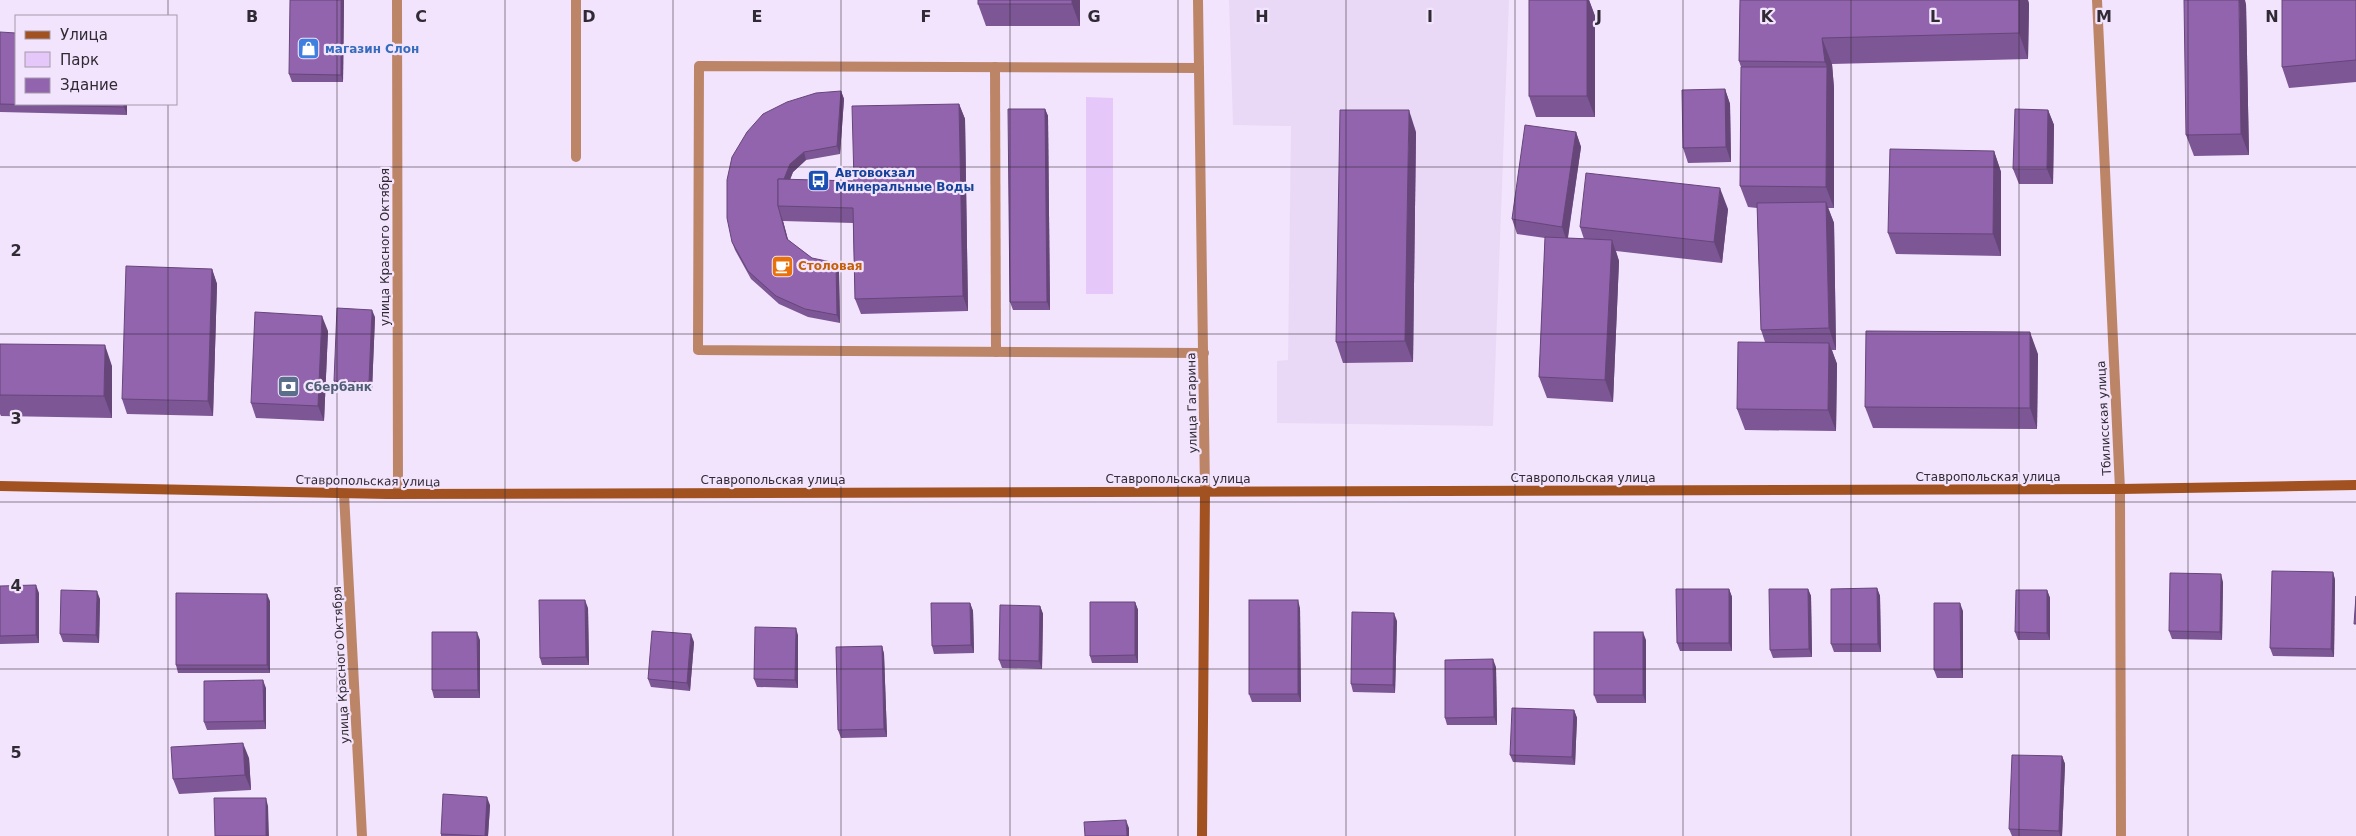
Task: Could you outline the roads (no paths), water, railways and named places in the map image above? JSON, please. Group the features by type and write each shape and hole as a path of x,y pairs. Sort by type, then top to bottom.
{"street":[{"name":"улица Красного Октября","path":"397,0 398,494"},
{"path":"576,0 576,157"},
{"name":"улица Гагарина","path":"1198,0 1205,491 1202,836"},
{"name":"Тбилисская улица","path":"2097,0 2120,489 2121,836"},
{"path":"1199,68 699,66 698,350 1204,353"},
{"path":"995,67 996,352"},
{"name":"Ставропольская улица","path":"0,486 398,494 2120,489 2356,485"},
{"name":"улица Красного Октября","path":"344,494 362,836"}],"place":[{"name":"магазин Слон","path":"309,49"},
{"name":"Автовокзал Минеральные Воды","path":"819,180"},
{"name":"Столовая","path":"782,266"},
{"name":"Сбербанк","path":"289,387"}]}
